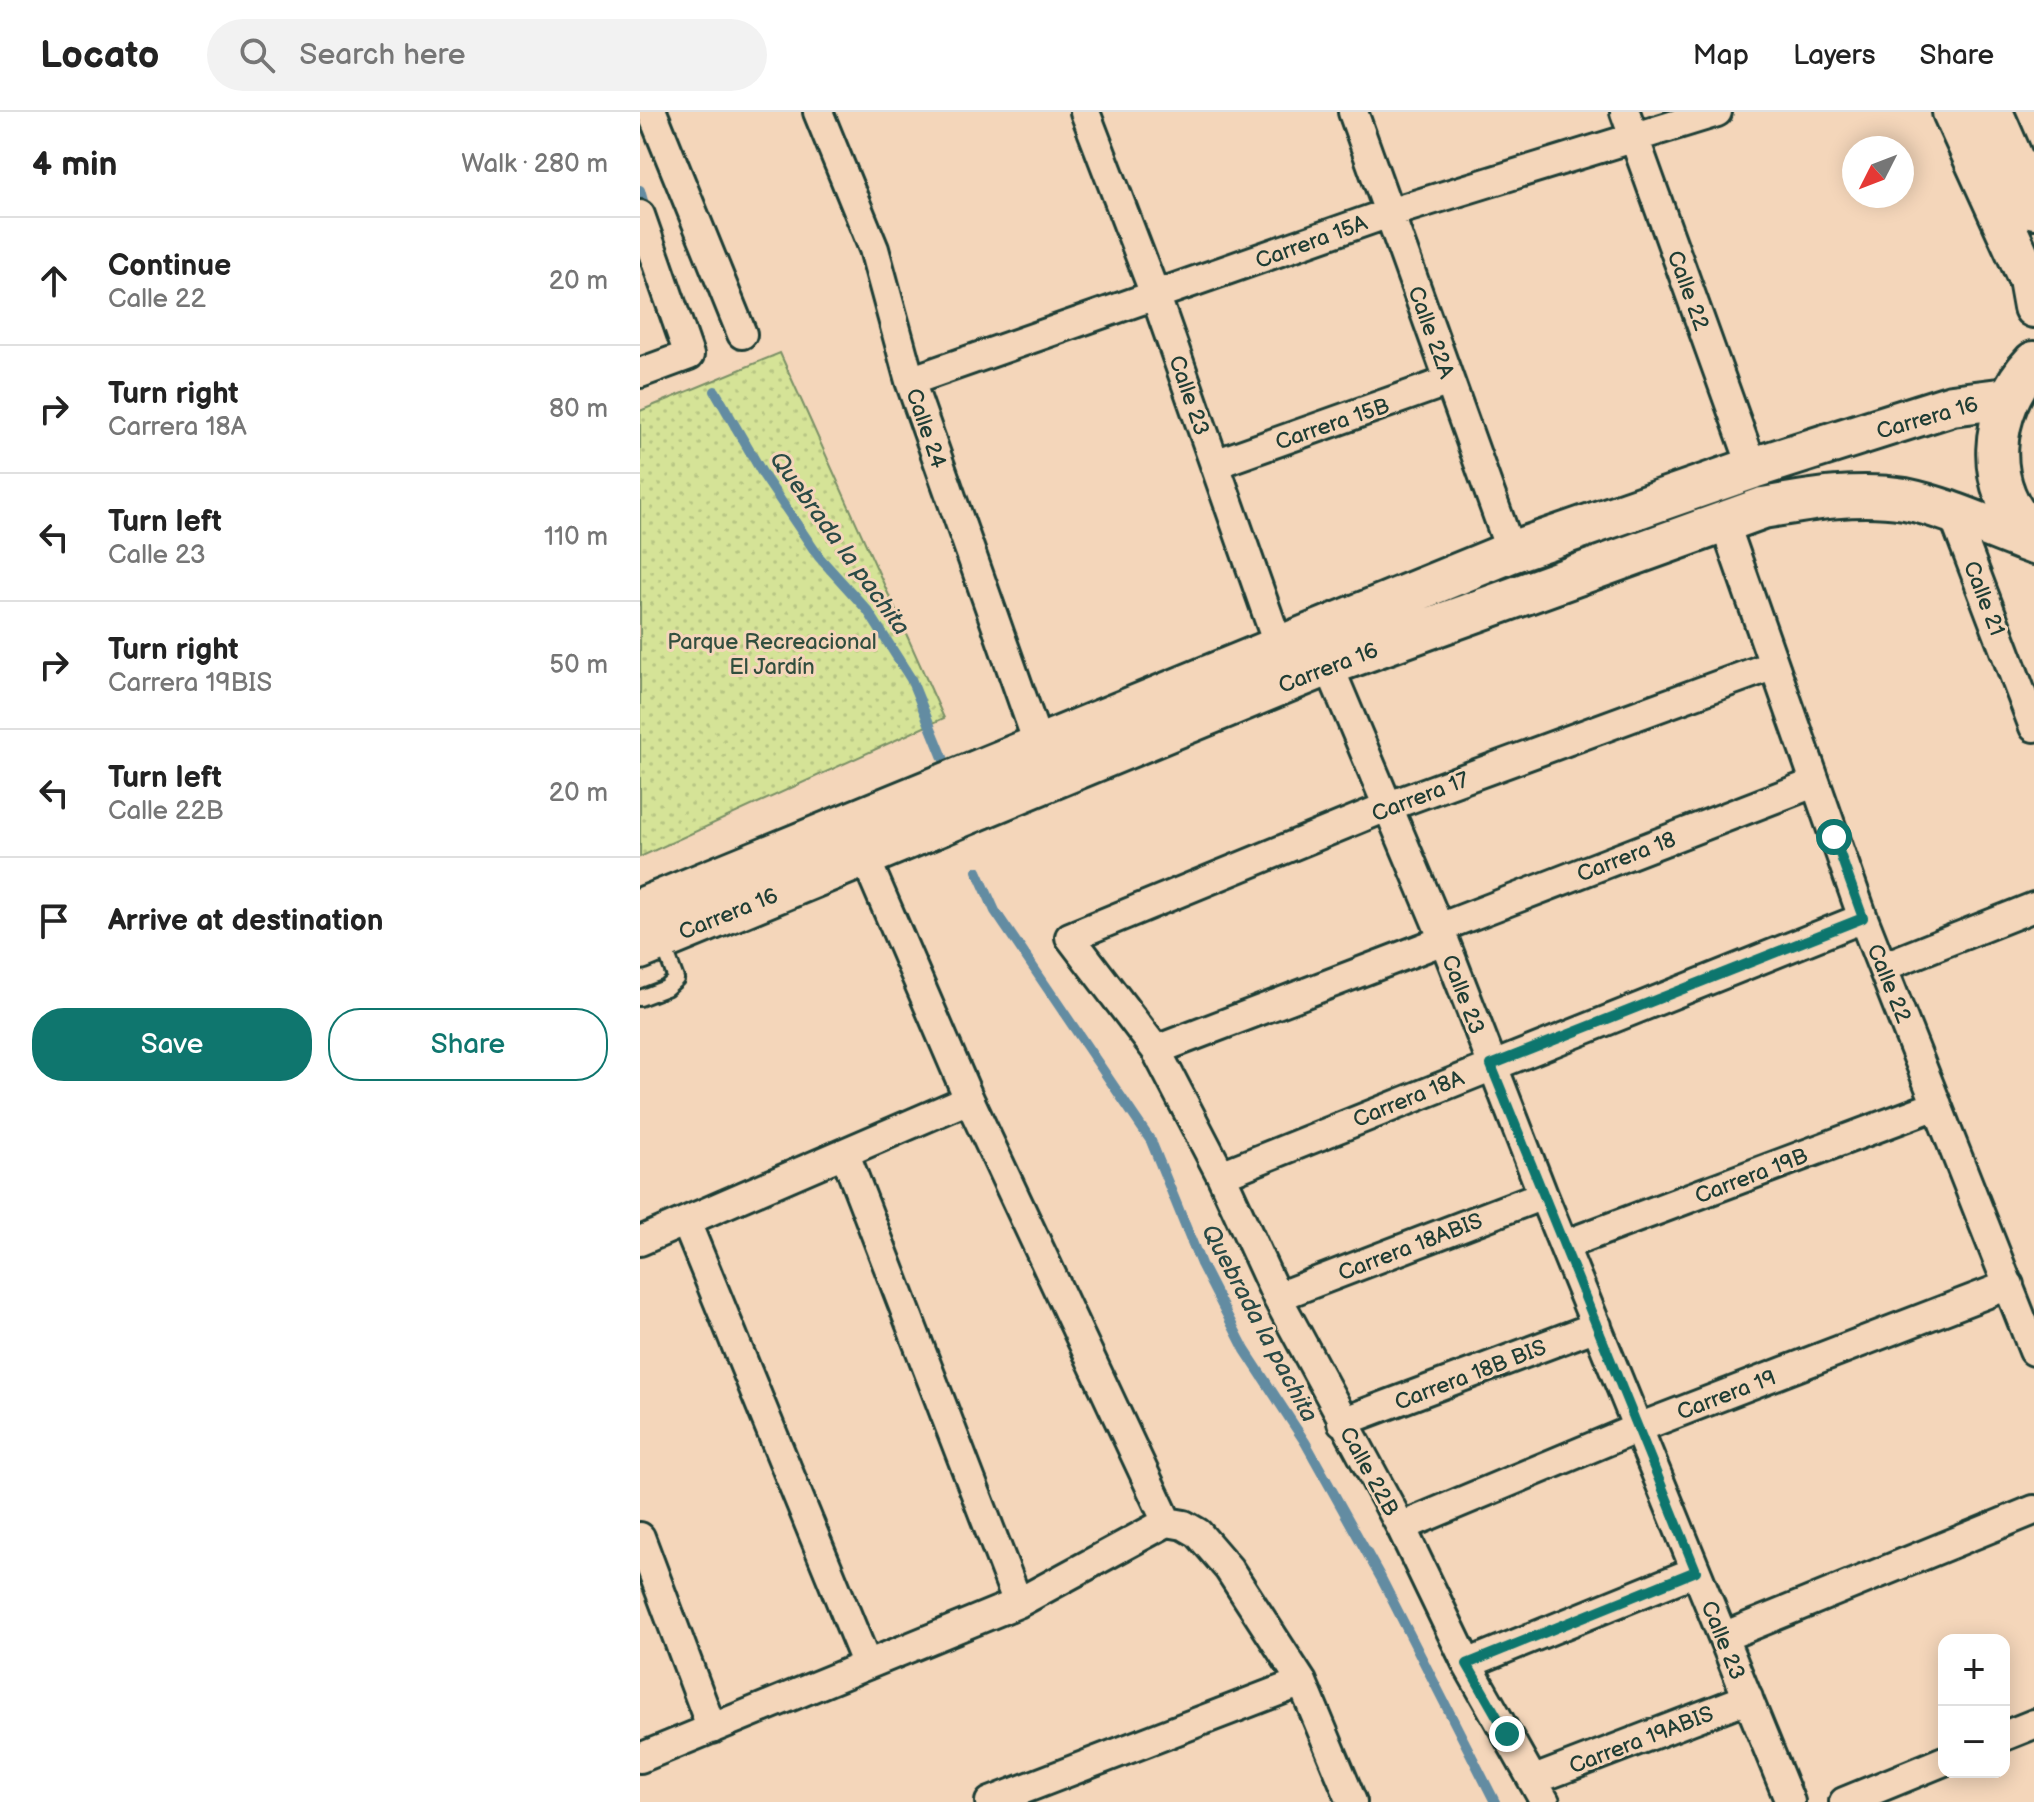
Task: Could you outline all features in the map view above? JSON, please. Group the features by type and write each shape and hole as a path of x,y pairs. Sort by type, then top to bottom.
{"street":[{"path":"652,112 742,334"},
{"name":"Calle 24","path":"818,112 874,249 910,381 1038,743"},
{"name":"Calle 23","path":"1085,112 1156,297 1215,464 1303,656 1389,806 1543,1195 1790,1802"},
{"name":"Calle 22A","path":"1353,112 1511,552"},
{"name":"Calle 22","path":"1625,112 1753,468"},
{"name":"Carrera 15A","path":"910,381 1389,213 1717,112"},
{"path":"1953,112 2029,279 2034,307"},
{"path":"1992,112 2034,208"},
{"path":"640,215 689,355 640,373"},
{"path":"2034,362 2007,398 1997,431 1997,465 2006,498 2024,527 2034,535"},
{"name":"Carrera 15B","path":"1215,464 1449,381"},
{"name":"Carrera 16","path":"647,933 857,839 1303,656 1511,552 1753,468 1952,405 2007,398"},
{"name":"Carrera 16","path":"857,839 1038,743 1763,508 1816,499 1862,496 1903,499 2034,544"},
{"name":"Calle 21","path":"1953,514 2034,727"},
{"name":"Calle 22","path":"1724,522 1863,918 1885,966 2034,1351"},
{"name":"Carrera 17","path":"1070,937 1389,806 1774,665"},
{"name":"Carrera 18","path":"1156,1050 1814,783"},
{"path":"857,839 969,1099 1167,1522"},
{"path":"1885,966 2034,907"},
{"name":"Carrera 18A","path":"1221,1175 1863,918"},
{"name":"Calle 22B","path":"1070,937 1156,1050 1221,1175 1277,1297 1401,1527 1467,1664 1539,1791"},
{"path":"640,1241 969,1099"},
{"name":"Carrera 19B","path":"1564,1245 1937,1105"},
{"path":"845,1154 1018,1603"},
{"name":"Carrera 18ABIS","path":"1277,1297 1543,1195"},
{"path":"686,1222 867,1665"},
{"name":"Carrera 19","path":"1401,1527 1638,1428 2009,1285"},
{"name":"Carrera 18B BIS","path":"1342,1422 1597,1326"},
{"path":"1723,1637 2034,1510"},
{"path":"640,1758 1018,1603 1167,1522 1184,1525 1216,1550 1302,1682 1352,1802"},
{"path":"640,1537 712,1729"},
{"path":"1467,1664 1696,1571"},
{"path":"990,1802 1302,1682"},
{"name":"Carrera 19ABIS","path":"1539,1791 1748,1698"},
{"path":"2010,1734 2034,1724"},
{"path":"1844,1802 1938,1763"}],"lane":[{"path":"640,998 666,988 676,979 673,964 647,933"}],"green space":[{"name":"Parque Recreacional El Jardín","path":"780,353 944,718 640,857 640,411"}],"waterway":[{"name":"Quebrada la pachita","path":"640,190 647,215"},
{"name":"Quebrada la pachita","path":"715,391 764,476 819,557 868,611 911,679 946,765"},
{"name":"Quebrada la pachita","path":"977,871 995,911 1151,1141 1201,1264 1245,1350 1305,1442 1381,1578 1495,1802"}],"route":[{"path":"1507,1734 1467,1664 1696,1571 1491,1065 1863,918 1834,837"}]}
